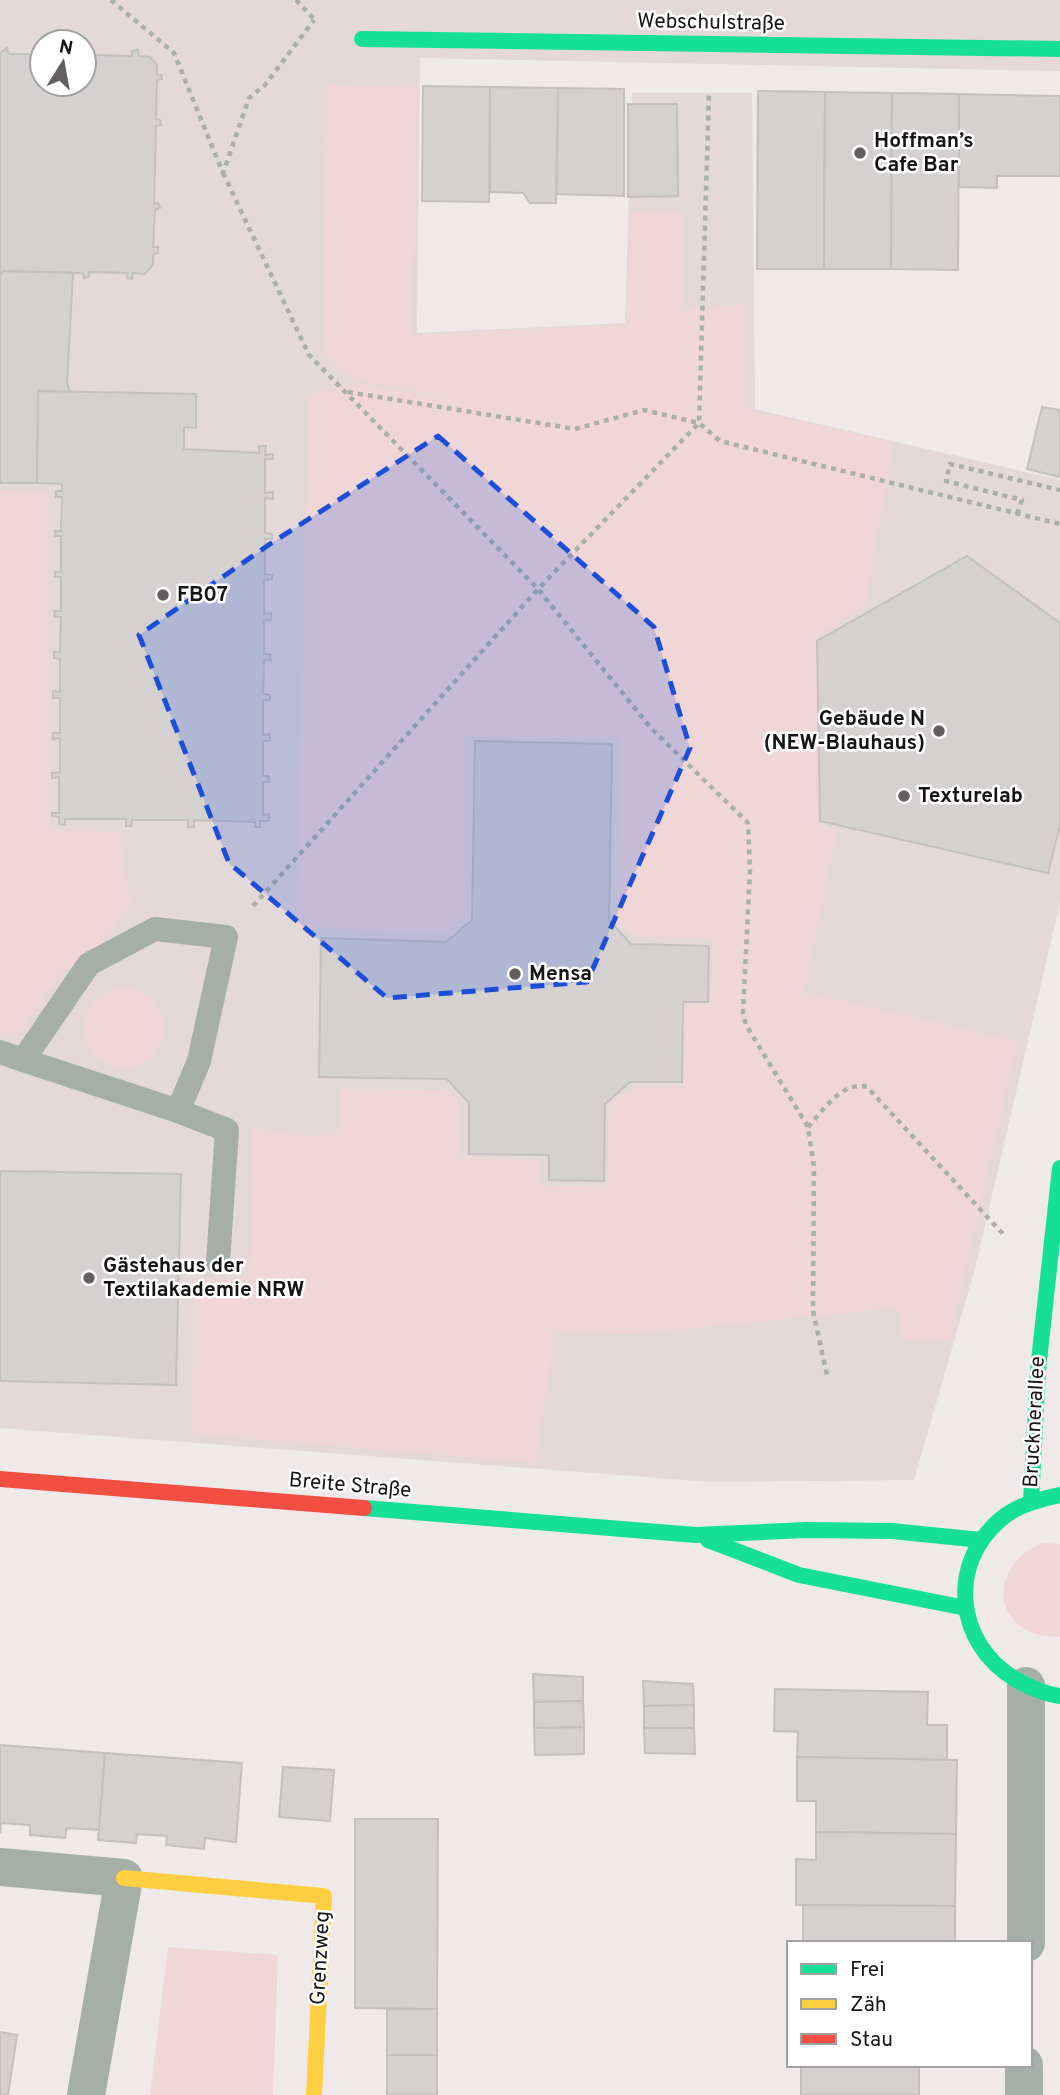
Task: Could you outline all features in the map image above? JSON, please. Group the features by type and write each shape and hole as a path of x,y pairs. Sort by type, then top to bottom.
{"street":[{"name":"Webschulstraße","path":"362,39 1060,49"},
{"name":"Brucknerallee","path":"1031,1501 1046,1280 1059,1172"},
{"name":"Breite Straße","path":"0,1479 696,1535 806,1530 892,1531 981,1540"},
{"path":"1026,1941 1043,1691 985,1656 966,1608 966,1577 981,1540 1000,1520 1031,1501 1060,1495"},
{"name":"Breite Straße","path":"696,1535 799,1575 881,1588 966,1608"},
{"name":"Grenzweg","path":"0,1867 324,1896 314,2095"},
{"path":"86,2095 124,1878"},
{"path":"1024,2067 1024,2095"}],"lane":[{"path":"178,1111 199,1061 226,937 155,929 89,964 12,1056 227,1130 218,1262"}],"path":[{"path":"111,0 174,53 223,173 309,355 538,589 651,728 748,823 750,870 743,1013 746,1025 807,1127 814,1167 813,1311 827,1375"},
{"path":"223,173 249,98 265,85 314,20 296,0"},
{"path":"226,937 538,589 699,423 710,44"},
{"path":"347,392 575,429 644,410 699,423 720,441 1060,524"},
{"path":"1017,514 1022,500 946,481 950,464 1060,490"},
{"path":"807,1127 847,1087 857,1084 867,1087 1046,1280"}],"highlighted area":[{"path":"438,436 654,627 690,748 587,982 387,998 229,863 139,635 270,544"}],"shaded area":[{"path":"0,0 1060,0 1060,71 420,58 417,333 625,323 632,93 752,93 755,409 1060,480 1060,902 976,1265 914,1480 711,1482 0,1428"},
{"path":"327,85 417,87 413,335 626,325 632,211 684,213 683,309 745,304 744,405 753,411 894,442 865,605 817,638 817,824 837,830 804,992 1018,1041 949,1341 902,1339 898,1308 631,1334 555,1332 536,1463 192,1434 194,1279 249,1278 253,1186 251,1127 308,1137 338,1134 339,1089 448,1090 462,1109 460,1156 540,1161 541,1186 608,1185 609,1105 632,1087 683,1086 686,1006 710,1005 713,939 634,936 617,920 619,738 464,736 463,917 444,933 297,928 308,395 355,383 494,405 356,380 322,354"},
{"path":"0,490 47,492 50,830 119,832 131,905 101,944 61,973 18,1036 0,1030"},
{"path":"116,988 132,988 153,999 164,1020 164,1036 153,1057 132,1068 116,1068 102,1062 90,1050 84,1036 84,1020 90,1006 102,994"},
{"path":"1043,1543 1060,1544 1060,1637 1027,1631 1012,1617 1005,1605 1006,1580 1011,1568 1030,1549"},
{"path":"168,1947 278,1955 273,2095 150,2095"}],"building":[{"path":"7,48 9,54 28,54 28,98 98,98 98,55 132,56 132,51 138,50 139,56 150,57 157,65 157,75 161,75 162,79 157,80 156,119 160,120 161,125 156,126 154,204 158,203 160,208 155,210 153,247 158,247 158,253 153,255 153,265 145,274 133,273 132,279 127,278 127,273 89,272 89,277 84,278 83,273 3,271 0,276 0,53"},
{"path":"423,86 490,87 489,202 422,201"},
{"path":"490,87 558,88 556,203 530,203 523,193 490,192"},
{"path":"558,88 624,89 624,196 557,194"},
{"path":"758,91 825,92 824,269 757,269"},
{"path":"825,92 892,93 891,269 824,269"},
{"path":"892,93 959,94 958,270 891,269"},
{"path":"959,94 1060,96 1060,176 997,176 997,188 959,187"},
{"path":"628,104 677,104 678,196 628,197"},
{"path":"3,271 73,273 67,383 70,392 38,391 37,483 0,483 0,276"},
{"name":"FB07","path":"38,391 196,394 196,428 184,427 184,449 259,453 259,446 266,446 265,455 273,454 273,459 265,459 265,493 273,492 273,499 265,498 265,533 272,534 272,539 265,539 265,574 272,575 272,579 264,580 264,614 271,613 271,620 264,620 264,654 270,654 271,660 264,660 263,694 270,695 270,700 263,700 263,735 270,734 270,741 263,741 263,776 269,776 269,782 263,782 263,815 269,814 269,821 260,821 260,827 255,827 255,822 194,820 194,827 188,827 188,820 132,820 131,826 126,826 126,819 65,819 65,825 59,824 59,817 52,816 52,813 59,813 59,777 52,778 52,773 60,772 60,738 53,739 53,733 60,733 60,698 53,698 53,691 60,692 60,659 54,658 54,652 60,652 61,617 54,617 55,611 61,611 61,577 55,577 55,572 61,572 61,536 55,536 55,531 61,531 62,497 56,497 56,491 62,491 62,484 37,483"},
{"path":"1042,407 1060,410 1060,477 1027,469"},
{"name":"Gebäude N (NEW-Blauhaus)","path":"967,556 1060,623 1060,825 1048,873 820,821 817,641"},
{"name":"Mensa","path":"475,741 612,744 609,920 631,944 709,946 708,1002 683,1002 682,1082 630,1082 605,1104 604,1181 549,1180 549,1155 469,1154 469,1103 447,1079 319,1077 321,938 446,942 472,920"},
{"name":"Gästehaus der Textilakademie NRW","path":"0,1171 181,1174 176,1385 0,1381"},
{"path":"533,1674 583,1677 583,1701 534,1702"},
{"path":"643,1681 693,1684 694,1705 644,1706"},
{"path":"775,1689 928,1692 927,1725 947,1725 947,1760 797,1757 798,1732 774,1731"},
{"path":"583,1701 584,1727 534,1728 534,1702"},
{"path":"694,1705 694,1728 644,1728 644,1706"},
{"path":"584,1727 584,1754 535,1755 534,1728"},
{"path":"644,1728 694,1728 695,1754 645,1753"},
{"path":"0,1745 105,1753 99,1830 67,1828 65,1838 30,1835 30,1825 1,1823 0,1833"},
{"path":"105,1753 242,1763 236,1842 205,1838 204,1849 166,1845 167,1836 137,1834 136,1843 98,1840"},
{"path":"797,1757 957,1760 956,1834 816,1832 816,1801 797,1801"},
{"path":"283,1767 334,1770 330,1821 279,1817"},
{"path":"355,1819 438,1819 437,2009 355,2008"},
{"path":"816,1832 956,1834 955,1906 796,1905 796,1859 816,1860"},
{"path":"803,1905 955,1906 955,1941 803,1941"},
{"path":"387,2009 437,2009 437,2055 387,2055"},
{"path":"0,2032 17,2035 8,2095 0,2095"},
{"path":"387,2055 437,2055 437,2095 387,2095"},
{"path":"801,2067 919,2067 919,2095 801,2095"}],"traffic: fast":[{"path":"362,39 1060,49"},
{"path":"1031,1501 1038,1370 1060,1168"},
{"path":"1060,1495 1021,1506 1001,1519 984,1537 972,1558 966,1580 970,1625 980,1646 995,1664 1015,1679 1042,1692 1060,1696"},
{"path":"364,1508 696,1535 806,1530 892,1531 981,1540"},
{"path":"708,1540 799,1575 966,1608"}],"traffic: slow":[{"path":"124,1878 324,1896 314,2095"}],"traffic: jam":[{"path":"0,1479 364,1508"}],"place":[{"name":"Hoffman’s Cafe Bar","path":"860,153"},
{"name":"FB07","path":"163,595"},
{"name":"Gebäude N (NEW-Blauhaus)","path":"939,731"},
{"name":"Texturelab","path":"904,796"},
{"name":"Mensa","path":"515,974"},
{"name":"Gästehaus der Textilakademie NRW","path":"89,1278"}]}
